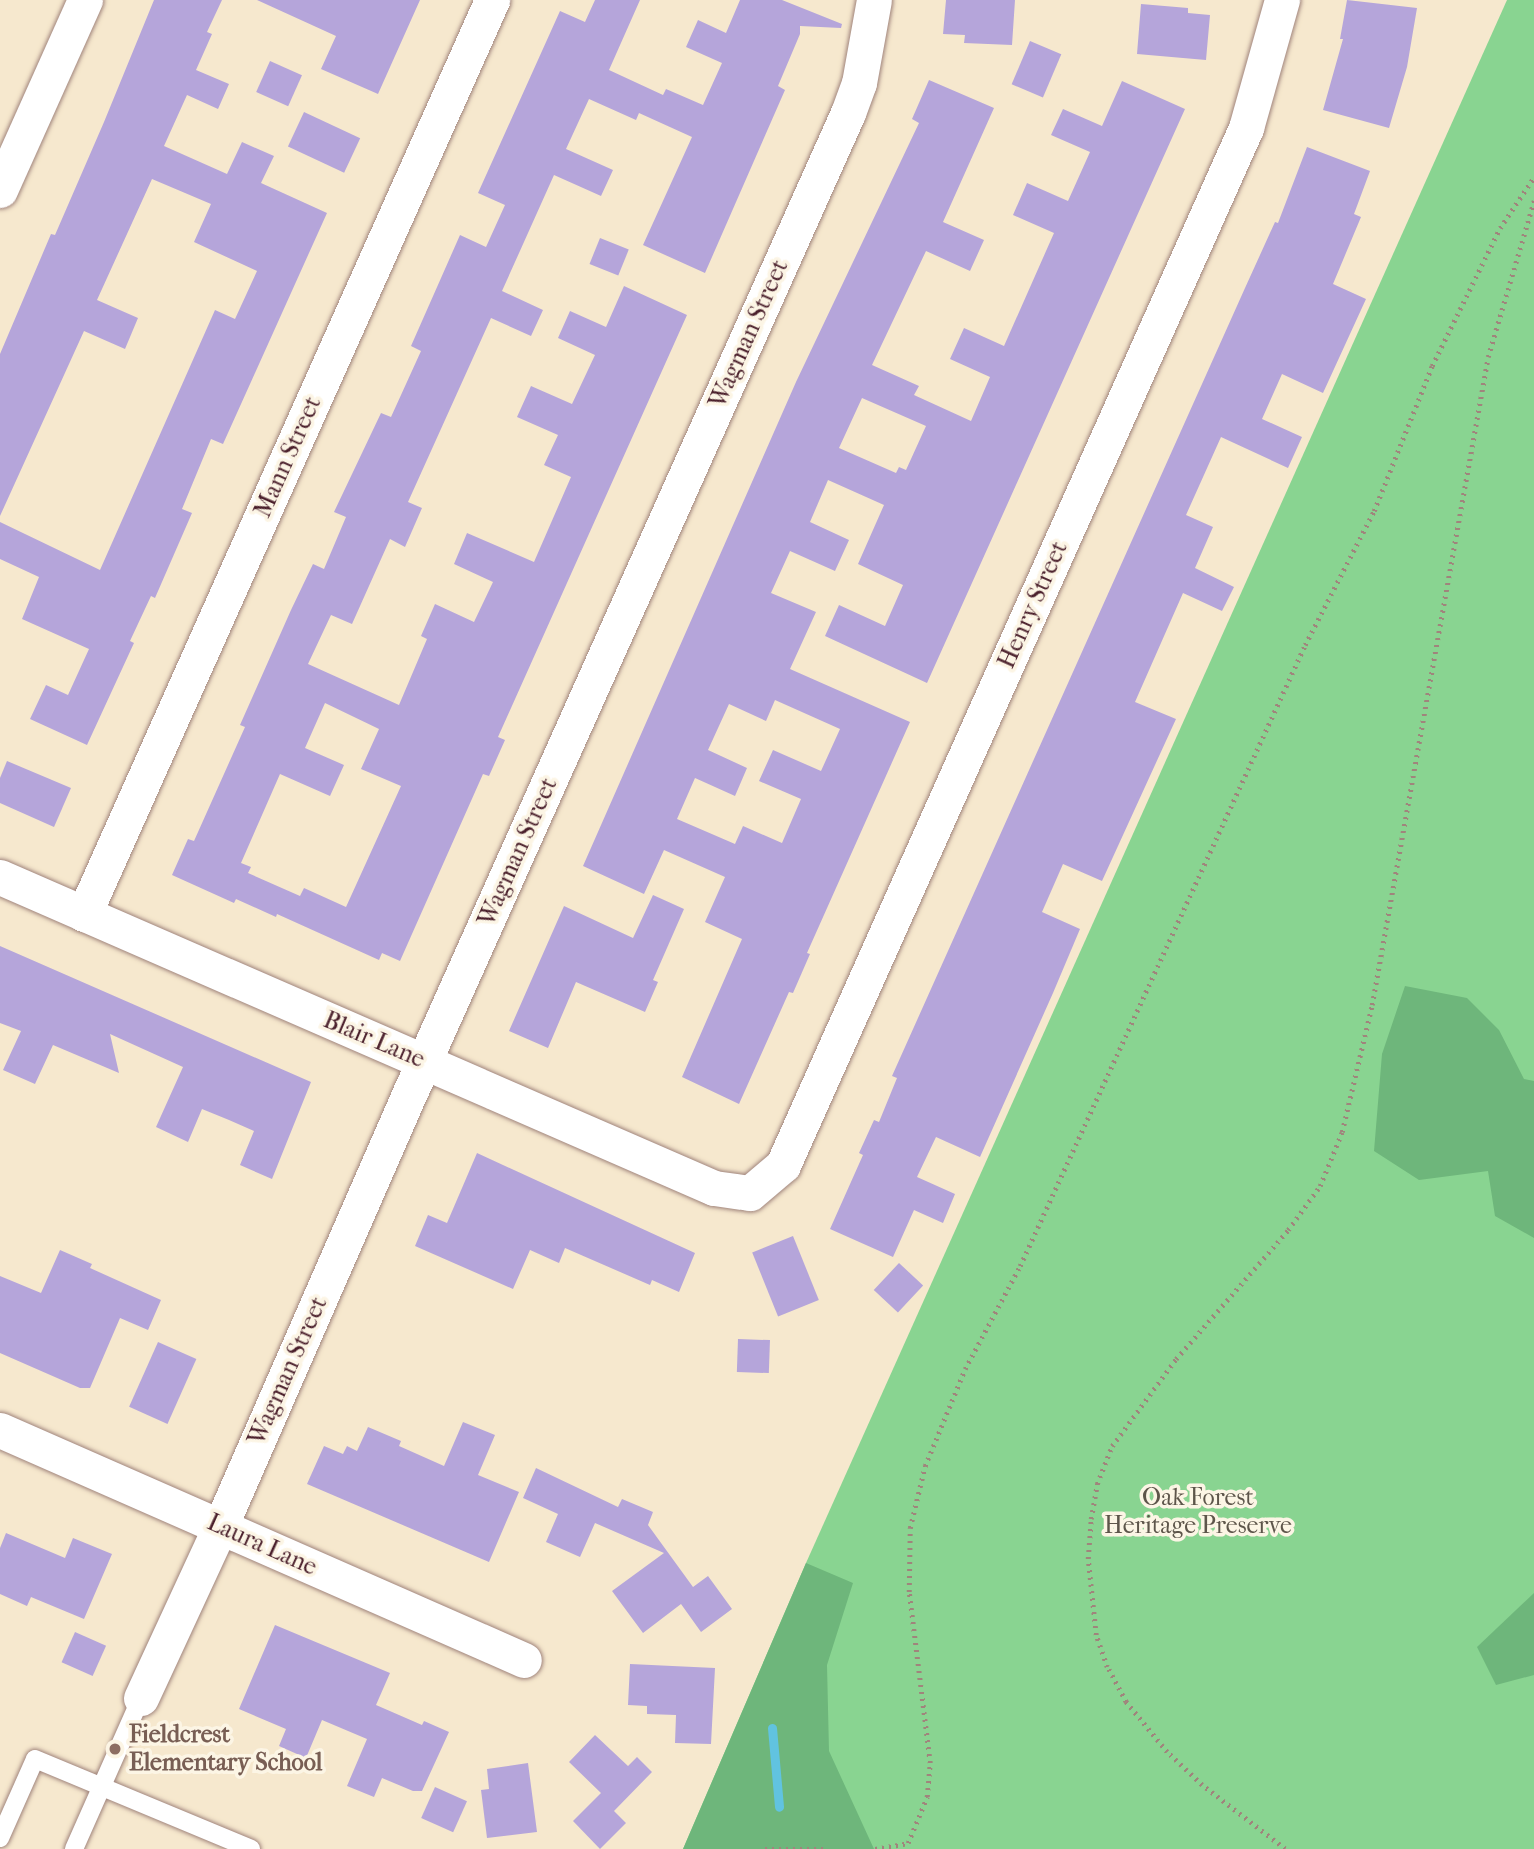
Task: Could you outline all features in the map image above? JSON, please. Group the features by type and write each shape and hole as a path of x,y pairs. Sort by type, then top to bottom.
{"street":[{"path":"0,190 85,0"},
{"name":"Mann Street","path":"84,914 492,0"},
{"name":"Wagman Street","path":"141,1698 220,1527 424,1061 848,113 859,83 874,0"},
{"name":"Henry Street","path":"750,1193 783,1166 1246,128 1282,0"},
{"name":"Blair Lane","path":"0,877 714,1188 750,1193"},
{"name":"Laura Lane","path":"0,1430 524,1660"}],"lane":[{"path":"74,1849 141,1698"},
{"path":"0,1838 34,1759 251,1849"}],"path":[{"path":"875,1849 908,1843 927,1797 930,1763 909,1592 910,1528 925,1466 965,1369 1020,1266 1305,645 1374,511 1432,366 1500,228 1534,177"},
{"path":"1285,1849 1202,1785 1167,1752 1126,1702 1107,1667 1096,1636 1088,1559 1091,1519 1097,1484 1112,1446 1175,1359 1288,1230 1320,1186 1342,1132 1372,1004 1488,357 1534,201"},
{"path":"765,1849 824,1849"}],"green space":[{"name":"Oak Forest Heritage Preserve","path":"1507,0 1534,0 1534,1849 683,1849 806,1563"},
{"path":"1405,986 1467,998 1499,1030 1524,1079 1534,1081 1534,1238 1495,1216 1488,1171 1419,1180 1374,1151 1382,1054"},
{"path":"806,1563 853,1583 827,1665 829,1751 874,1849 683,1849"},
{"path":"1534,1593 1534,1675 1496,1685 1477,1647"}],"building":[{"path":"154,0 222,0 207,32 212,34 196,70 229,84 218,109 187,95 164,146 227,174 242,142 274,156 261,183 327,213 223,444 211,439 182,509 192,513 155,598 151,596 130,641 134,643 87,745 30,719 46,685 68,695 89,649 22,619 39,577 0,559 0,522 100,570 215,310 235,319 257,271 194,242 211,204 152,179 97,300 138,318 125,349 84,331 0,516 0,354 51,234 55,235"},
{"path":"257,0 420,0 378,94 321,69 336,36"},
{"path":"595,0 640,0 609,70 663,95 666,89 703,105 722,63 686,47 698,20 726,33 740,0 782,0 842,24 841,28 800,26 800,34 778,86 785,90 705,273 643,245 692,137 639,113 636,120 589,99 566,149 613,170 601,196 554,175 502,291 543,310 531,336 491,318 408,502 422,508 405,547 390,539 352,624 331,615 308,664 399,705 427,639 421,636 435,604 474,622 493,582 454,564 467,533 534,562 571,477 544,465 558,435 517,417 531,386 572,404 595,355 558,338 570,311 606,327 624,286 687,315 498,737 505,740 489,776 483,774 400,961 382,953 379,960 277,914 276,917 236,899 234,903 172,875 188,839 194,841 245,727 240,725 313,564 324,569 346,517 334,512 381,413 391,417 421,351 411,346 460,235 486,247 505,205 478,193 560,11 585,22","holes":["325,703 379,729 361,769 401,786 346,907 304,888 300,896 248,873 251,867 241,863 280,774 330,796 344,765 305,748"]},
{"path":"946,0 1015,0 1012,45 964,43 965,35 943,34"},
{"path":"1347,0 1417,8 1407,67 1389,128 1323,110 1343,39 1340,39"},
{"path":"1141,4 1188,8 1188,13 1210,15 1206,60 1137,54"},
{"path":"1030,41 1061,54 1043,98 1012,84"},
{"path":"270,61 302,75 288,106 256,92"},
{"path":"929,80 994,108 943,222 984,240 970,271 926,251 872,365 919,386 914,395 971,421 990,377 950,359 964,328 1004,346 1054,233 1013,215 1027,183 1068,201 1090,152 1051,135 1063,109 1102,126 1122,81 1185,109 927,683 825,636 839,605 885,626 903,585 858,564 884,505 828,480 810,522 849,540 835,571 790,551 771,593 816,612 790,669 910,722 807,953 810,954 793,993 789,992 739,1104 682,1077 742,939 705,922 725,877 664,850 644,894 583,866 796,382 919,123 912,119","holes":["862,398 926,426 906,470 899,467 896,473 839,448","775,700 840,729 821,771 773,750 759,781 801,799 782,843 743,826 735,844 677,819 695,778 735,796 747,768 708,750 729,704 766,721"]},
{"path":"304,112 360,138 344,173 288,146"},
{"path":"1307,147 1370,171 1354,214 1361,217 1333,284 1366,299 1323,393 1282,374 1262,419 1302,437 1288,468 1221,437 1186,515 1213,527 1195,568 1234,587 1222,611 1183,593 1135,702 1176,719 1102,881 1063,864 1042,912 1080,929 1053,993 980,1157 936,1137 917,1177 955,1194 943,1223 914,1210 893,1257 830,1229 863,1155 859,1153 874,1120 879,1122 897,1078 892,1076 1245,288 1275,222 1278,223"},
{"path":"600,238 629,250 618,276 590,264"},
{"path":"7,761 71,788 54,827 0,803 0,778"},
{"path":"653,895 684,909 653,980 658,982 645,1012 576,982 548,1048 509,1031 564,906 633,938"},
{"path":"0,946 311,1082 272,1179 240,1165 254,1131 202,1109 188,1142 156,1127 183,1067 110,1034 119,1073 53,1045 35,1084 3,1070 21,1031 0,1023"},
{"path":"477,1153 695,1253 679,1292 652,1280 650,1285 565,1248 559,1263 530,1250 513,1289 415,1246 428,1215 447,1223"},
{"path":"793,1236 819,1300 778,1316 752,1252"},
{"path":"60,1250 92,1264 90,1268 161,1300 148,1330 120,1318 90,1388 80,1388 0,1353 0,1276 41,1293"},
{"path":"899,1263 923,1286 898,1313 874,1290"},
{"path":"738,1339 770,1340 769,1373 737,1372"},
{"path":"158,1342 196,1359 167,1424 129,1407"},
{"path":"463,1422 495,1435 478,1475 519,1492 489,1562 307,1484 324,1446 343,1454 347,1446 357,1451 368,1427 401,1441 399,1446 444,1466"},
{"path":"536,1468 618,1507 622,1499 653,1512 648,1525 693,1587 708,1576 732,1609 701,1632 681,1604 643,1633 612,1591 664,1553 595,1523 580,1557 546,1542 558,1514 523,1498"},
{"path":"6,1533 65,1558 73,1538 112,1554 84,1619 31,1597 27,1606 0,1594 0,1548"},
{"path":"275,1625 390,1673 376,1705 422,1725 424,1721 449,1732 422,1791 413,1791 382,1778 374,1797 347,1786 367,1739 322,1720 306,1758 279,1746 286,1729 239,1709"},
{"path":"75,1632 106,1646 93,1676 62,1662"},
{"path":"630,1664 715,1668 711,1744 675,1743 676,1715 647,1714 647,1706 628,1705"},
{"path":"595,1735 628,1766 637,1757 652,1772 614,1811 626,1823 600,1849 573,1821 601,1793 569,1762"},
{"path":"528,1763 537,1832 487,1838 481,1790 489,1789 487,1769"},
{"path":"435,1787 467,1801 453,1832 421,1818"}],"waterway":[{"path":"772,1728 779,1807"}],"place":[{"name":"Fieldcrest Elementary School","path":"115,1749"}]}
